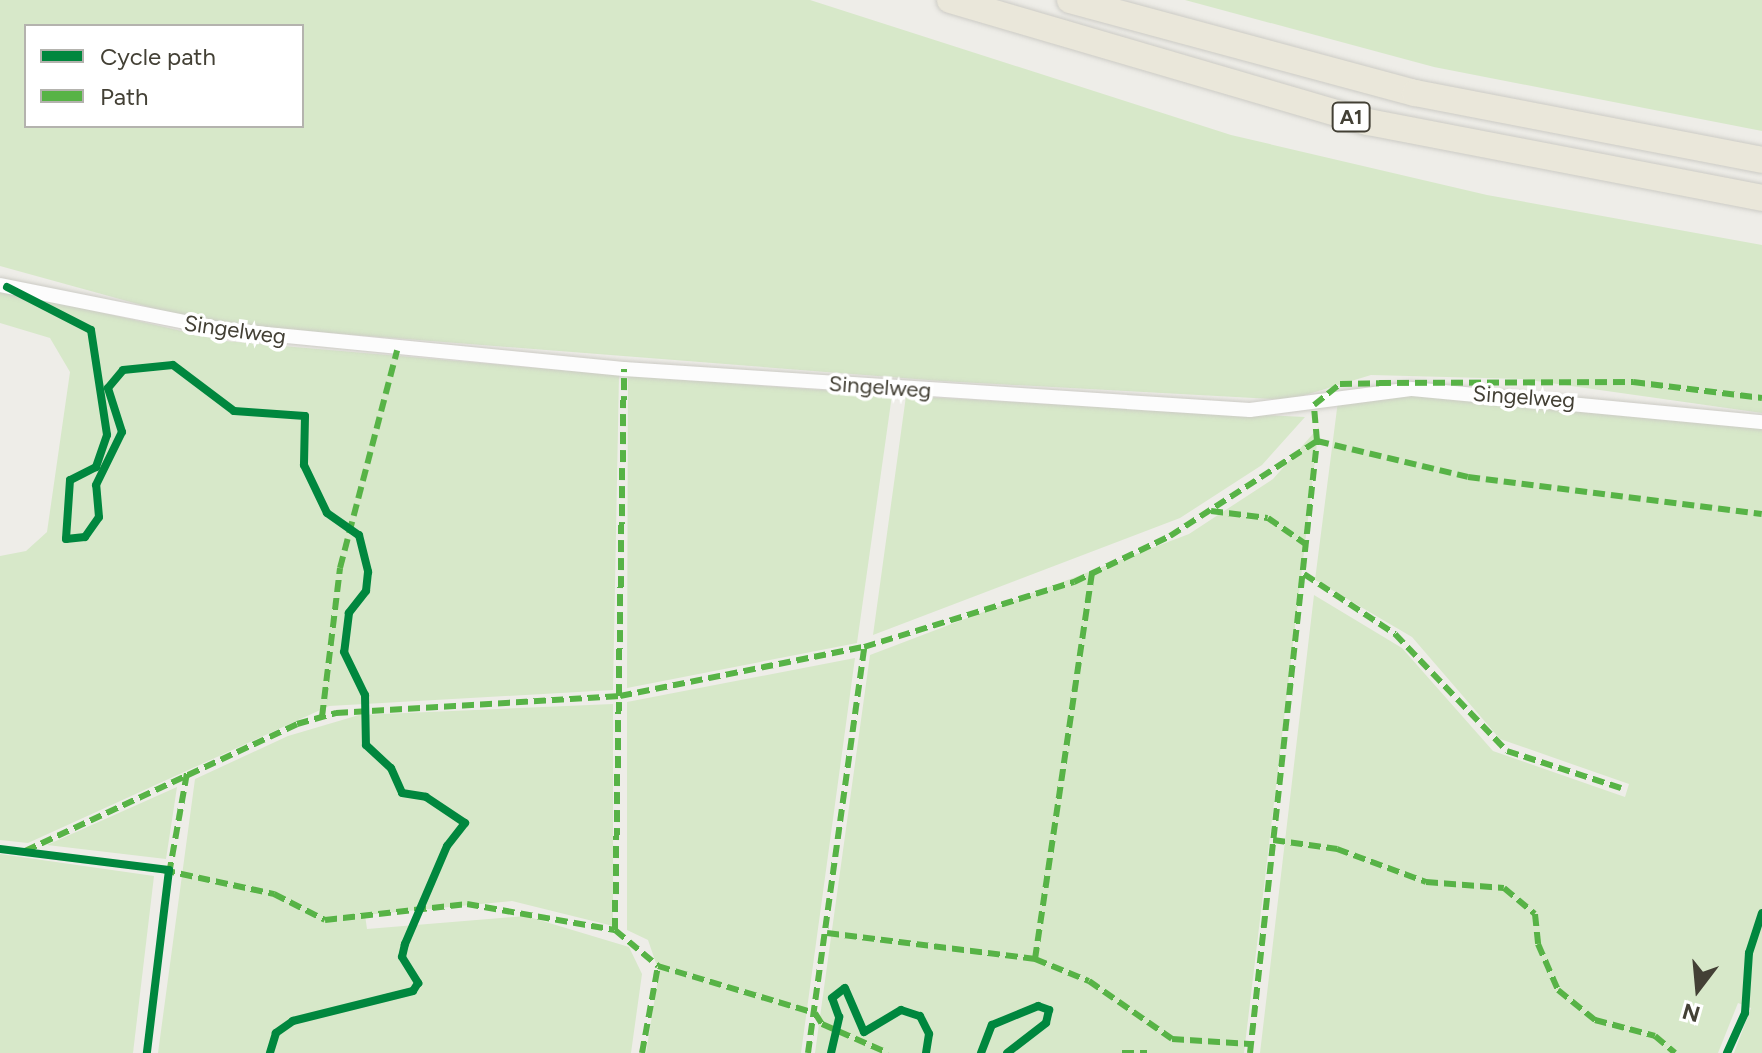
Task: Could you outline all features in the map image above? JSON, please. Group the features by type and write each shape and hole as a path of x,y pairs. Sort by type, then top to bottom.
{"highway":[{"name":"A1","path":"950,0 1368,122 1762,198"},
{"name":"A1","path":"1070,0 1415,93 1762,160"}],"street":[{"name":"Singelweg","path":"0,285 225,330 639,370 1250,410 1289,410 1400,389 1762,422"}],"green space":[{"path":"0,0 810,0 1231,135 1487,195 1762,245 1762,413 1522,379 1371,375 1289,400 941,381 228,325 174,314 0,266"},
{"path":"1185,0 1762,0 1762,131 1434,67"},
{"path":"0,289 225,341 619,375 613,690 329,706 28,843 0,840 0,556 26,551 47,532 70,372 50,338 0,323"},
{"path":"628,376 892,395 857,643 627,688"},
{"path":"1383,392 1762,426 1762,1053 1734,1053 1751,1008 1738,1003 1718,1053 1260,1053 1314,595 1402,648 1493,751 1625,797 1629,784 1500,739 1412,637 1315,580 1338,401"},
{"path":"906,396 1305,417 1262,465 1180,518 873,635"},
{"path":"1319,427 1244,1053 815,1053 870,655 1189,534 1273,479"},
{"path":"855,658 801,1053 646,1053 659,972 648,940 627,930 627,702"},
{"path":"613,704 613,926 512,901 365,915 367,929 526,916 629,947 642,974 631,1053 158,1053 195,779 288,736 359,715"},
{"path":"177,787 166,859 47,845"},
{"path":"0,854 154,876 133,1053 0,1053"}],"marked path":[{"path":"322,717 340,568 397,350"},
{"path":"615,930 624,369"},
{"path":"1250,1053 1317,441 1314,405 1340,384 1379,383 1633,382 1762,398"},
{"path":"25,851 297,724 336,713 620,696 864,647 1074,582 1170,536 1317,441 1468,477 1762,514"},
{"path":"1211,511 1268,518 1307,545"},
{"path":"1035,959 1092,573"},
{"path":"1304,574 1395,634 1507,751 1621,788"},
{"path":"808,1053 864,647"},
{"path":"169,874 187,773"},
{"path":"1273,840 1337,849 1426,882 1504,888 1535,914 1538,944 1558,990 1595,1020 1655,1036 1675,1053"},
{"path":"163,870 274,894 325,920 467,904 615,930 658,966 815,1013 822,1024 888,1053"},
{"path":"827,933 1035,959 1089,981 1172,1039 1250,1044"},
{"path":"642,1053 658,966"},
{"path":"1122,1053 1147,1053"}],"cycle path":[{"path":"7,287 91,330 107,435 96,467 70,480 66,539 85,537 99,517 96,485 122,432 108,388 123,370 173,365 234,411 305,416 304,465 327,513 359,535 368,572 366,591 349,613 344,652 365,695 366,745 391,768 402,793 426,797 465,823 447,846 405,944 402,957 418,983 413,991 293,1021 276,1033 270,1053"},
{"path":"0,849 169,870 147,1053"},
{"path":"1727,1053 1745,1013 1749,953 1762,913"},
{"path":"831,1053 839,1017 832,998 845,988 864,1032 901,1010 920,1016 929,1034 926,1053"},
{"path":"981,1053 992,1025 1038,1006 1049,1010 1046,1023 1007,1053"}]}
